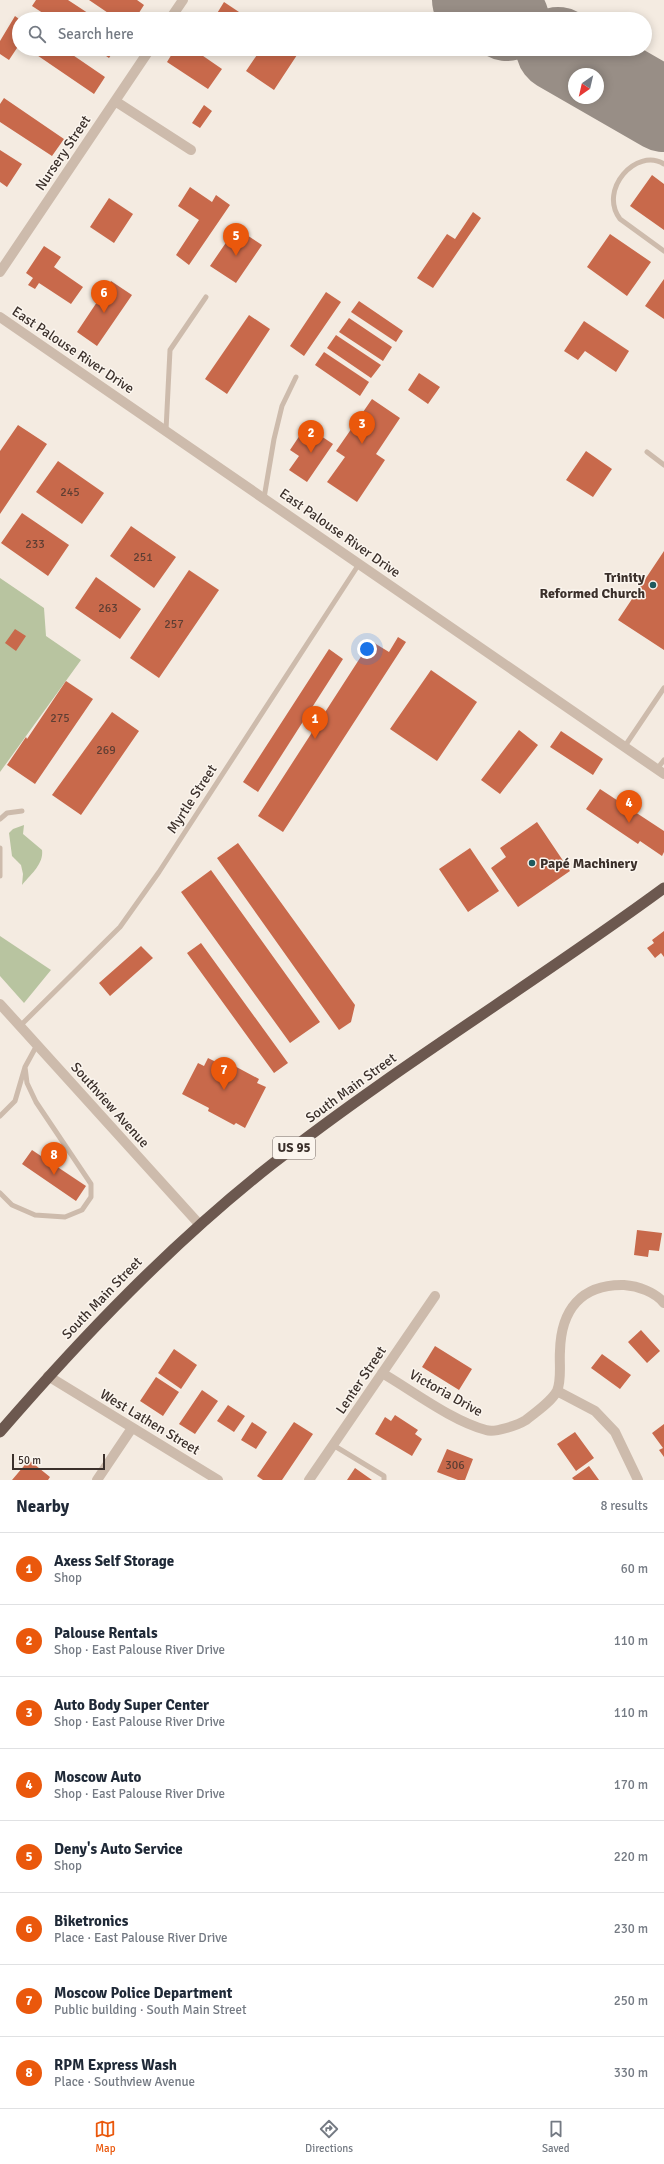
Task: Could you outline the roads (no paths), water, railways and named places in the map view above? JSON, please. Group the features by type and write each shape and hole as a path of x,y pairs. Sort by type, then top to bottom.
{"highway":[{"name":"South Main Street","path":"0,1432 48,1376 162,1258 271,1165 368,1092 664,888"}],"street":[{"path":"175,12 183,0"},
{"name":"Nursery Street","path":"0,272 145,56"},
{"path":"115,101 191,150"},
{"name":"East Palouse River Drive","path":"0,317 661,772"},
{"name":"Southview Avenue","path":"0,1004 200,1225"},
{"path":"638,1480 615,1432 595,1411 557,1390 563,1321 574,1304 592,1289 615,1285 634,1286 659,1297 664,1303"},
{"name":"Lenter Street","path":"309,1480 435,1296"},
{"name":"Victoria Drive","path":"382,1373 463,1422 488,1431 518,1425 540,1410 557,1390"},
{"name":"West Lathen Street","path":"48,1376 218,1480"},
{"path":"97,1480 132,1428"}],"lane":[{"path":"664,164 647,160 632,166 622,175 612,198 615,212 620,219 664,251"},
{"path":"166,430 170,350 206,297"},
{"path":"264,498 274,439 282,406 296,377"},
{"path":"647,452 664,465"},
{"name":"Myrtle Street","path":"20,1026 120,927 159,872 360,564"},
{"path":"625,746 664,688"},
{"path":"661,772 664,760"},
{"path":"0,819 7,813 22,811"},
{"path":"0,848 0,876"},
{"path":"0,1116 15,1101 25,1067 37,1045"},
{"path":"0,1193 12,1205 35,1215 65,1217 82,1210 91,1197 91,1184 33,1096 27,1083 25,1067"},
{"path":"333,1445 384,1476 384,1480"}],"place":[{"name":"Deny's Auto Service","path":"236,256"},
{"name":"Biketronics","path":"104,313"},
{"name":"Auto Body Super Center","path":"362,444"},
{"name":"Palouse Rentals","path":"311,453"},
{"name":"Trinity Reformed Church","path":"653,585"},
{"name":"Axess Self Storage","path":"315,739"},
{"name":"Moscow Auto","path":"629,823"},
{"name":"Papé Machinery","path":"532,863"},
{"name":"Moscow Police Department","path":"224,1090"},
{"name":"RPM Express Wash","path":"54,1175"}]}
